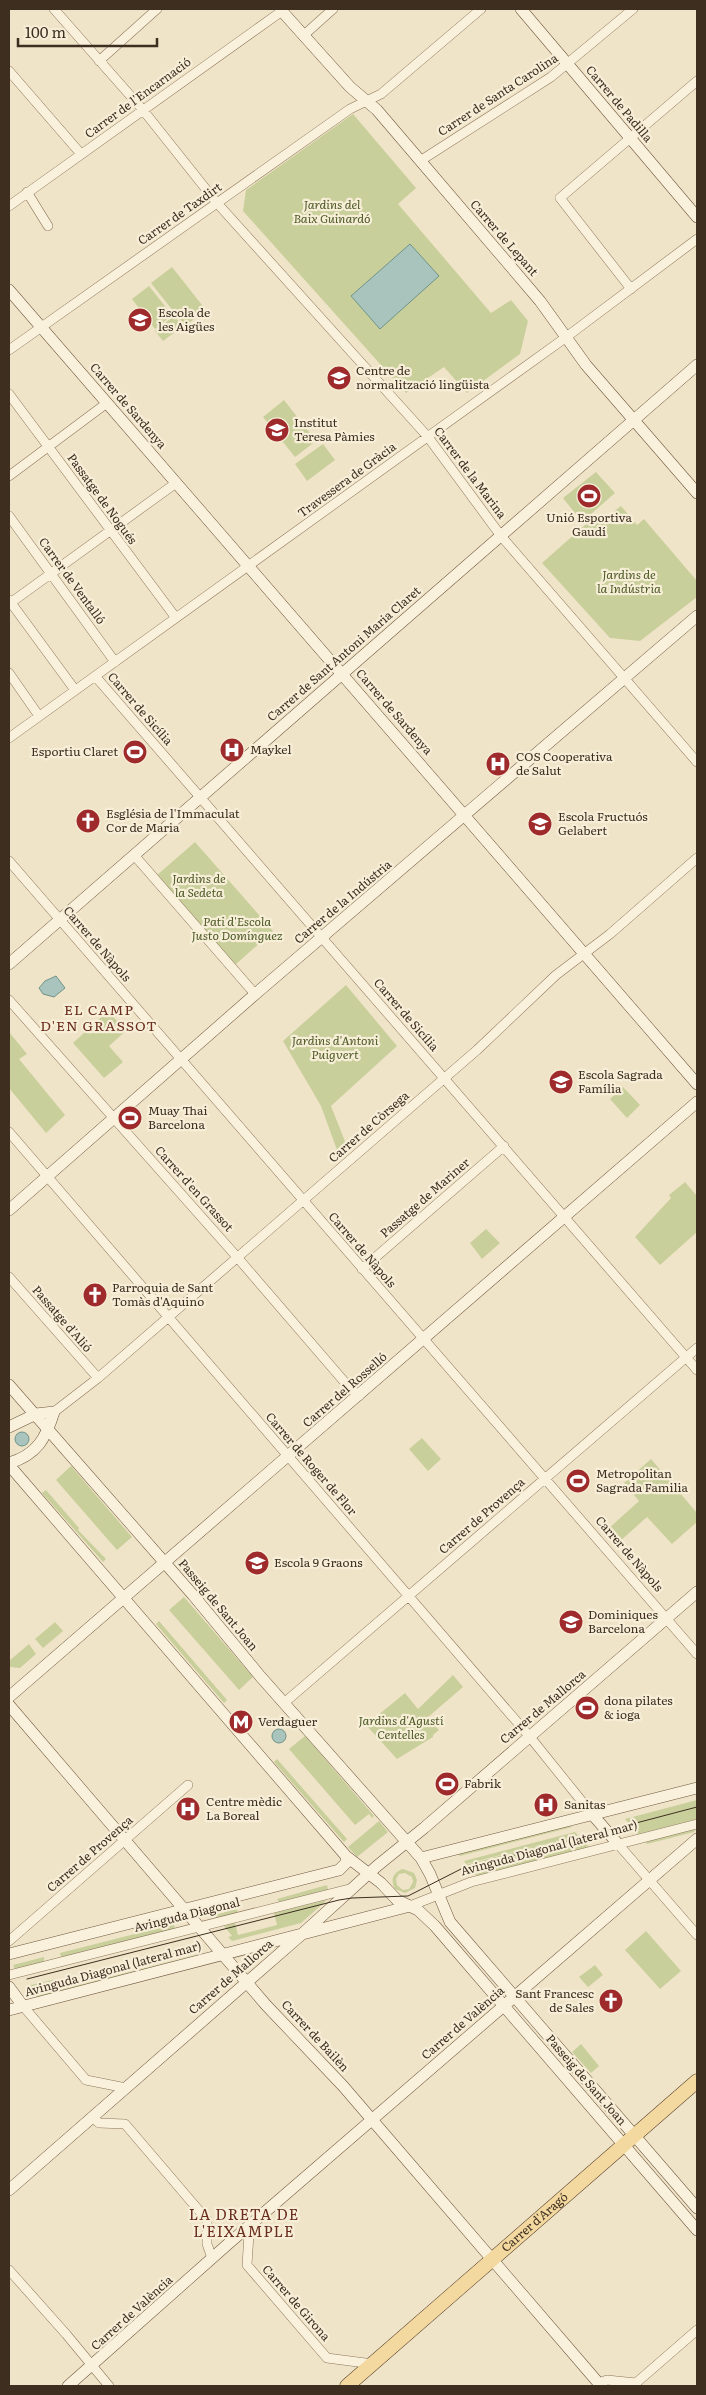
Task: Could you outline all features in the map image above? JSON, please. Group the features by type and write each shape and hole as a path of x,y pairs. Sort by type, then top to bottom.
{"main road":[{"name":"Carrer d'Aragó","path":"347,2386 625,2146 697,2081"}],"street":[{"name":"Carrer de la Marina","path":"54,9 143,110 217,203 428,437 501,536 697,762"},
{"path":"99,61 157,9"},
{"path":"304,34 333,9"},
{"name":"Carrer de Taxdirt","path":"9,350 350,109 381,94 481,9"},
{"name":"Carrer de Padilla","path":"521,9 697,217"},
{"name":"Carrer de Santa Carolina","path":"420,161 568,65 632,9"},
{"name":"Carrer de Lepant","path":"281,10 350,86 377,110 542,303 565,338 697,493"},
{"name":"Carrer de l'Encarnació","path":"9,206 281,10"},
{"path":"9,71 81,154"},
{"path":"631,289 560,198 697,81"},
{"path":"27,192 48,226"},
{"name":"Travessera de Gràcia","path":"9,738 565,338 697,239"},
{"name":"Carrer de Sardenya","path":"9,290 697,1084"},
{"name":"Carrer de Sant Antoni Maria Claret","path":"9,964 697,365"},
{"name":"Passatge de Nogués","path":"9,394 109,532 176,618"},
{"path":"9,476 107,404"},
{"path":"76,690 9,602 176,483"},
{"name":"Carrer de Ventalló","path":"9,516 115,662"},
{"name":"Carrer de la Indústria","path":"9,1210 255,994 466,816 623,678 697,616"},
{"path":"9,673 39,716"},
{"name":"Carrer de Sicília","path":"95,676 697,1370"},
{"path":"134,855 255,994"},
{"name":"Carrer de Còrsega","path":"54,1412 98,1378 444,1078 556,975 610,934 697,858"},
{"name":"Carrer de Nàpols","path":"9,861 697,1654"},
{"name":"Carrer d'en Grassot","path":"9,1000 238,1257 348,1386 359,1396"},
{"name":"Carrer del Rosselló","path":"9,1697 359,1396 564,1215 697,1102"},
{"name":"Carrer de Roger de Flor","path":"9,1132 530,1737 592,1814"},
{"name":"Passatge de Mariner","path":"362,1269 504,1146"},
{"name":"Passatge d'Alió","path":"9,1277 98,1378"},
{"name":"Carrer de Provença","path":"284,1703 697,1348"},
{"name":"Passeig de Sant Joan","path":"9,1384 284,1703 421,1858 450,1922 697,2208"},
{"path":"9,1426 36,1414 54,1412 49,1429 40,1445 32,1453 9,1464 123,1600 346,1856 372,1877 354,1888"},
{"name":"Carrer de Mallorca","path":"372,1877 406,1842 697,1592"},
{"name":"Carrer de Bailèn","path":"9,1705 223,1955 372,2120 600,2385"},
{"name":"Carrer de Provença","path":"9,1941 188,1785"},
{"path":"421,1858 697,1788"},
{"path":"592,1814 697,1935"},
{"name":"Avinguda Diagonal (lateral mar)","path":"9,2010 410,1906 437,1891 697,1824"},
{"name":"Carrer de València","path":"68,2386 92,2367 212,2258 248,2232 372,2120 697,1839"},
{"path":"9,1954 340,1870 347,1862 346,1856"},
{"name":"Passeig de Sant Joan","path":"372,1877 396,1900 418,1910 435,1926 697,2230"},
{"name":"Carrer de Mallorca","path":"9,2190 96,2120 126,2088 354,1888"},
{"name":"Avinguda Diagonal","path":"9,1975 354,1888"},
{"path":"9,1987 86,2080 126,2088"},
{"path":"96,2120 125,2124 207,2220 207,2244 212,2258"},
{"name":"Carrer de Girona","path":"248,2232 247,2264 328,2358 373,2364"},
{"path":"9,2270 109,2386"},
{"path":"600,2385 608,2380 636,2383 697,2330"}],"green space":[{"name":"Jardins del Baix Guinardó","path":"353,114 416,188 398,204 491,313 511,300 528,321 520,354 467,393 444,367 406,393 243,211 246,190"},
{"path":"172,267 206,310 185,326 151,283"},
{"path":"149,286 172,315 155,329 132,299"},
{"path":"174,316 183,326 163,341 155,331"},
{"path":"284,400 316,441 295,457 263,417"},
{"path":"323,444 335,460 307,481 295,464"},
{"name":"Unió Esportiva Gaudí","path":"596,472 615,493 582,522 563,498"},
{"name":"Jardins de la Indústria","path":"621,506 637,525 644,519 697,581 697,597 640,641 610,638 542,563 585,525 606,518"},
{"path":"195,842 273,931 235,965 156,876"},
{"name":"Jardins d'Antoni Puigvert","path":"346,985 397,1046 331,1106 346,1144 337,1150 321,1106 283,1041"},
{"path":"108,1011 126,1031 109,1046 123,1062 104,1078 73,1043"},
{"path":"9,1032 27,1054 19,1059 65,1115 46,1133 9,1088"},
{"path":"623,1087 640,1105 627,1118 610,1099"},
{"path":"685,1182 697,1196 697,1232 660,1265 635,1237 671,1198 669,1195"},
{"path":"486,1229 500,1243 482,1259 470,1243"},
{"path":"422,1438 441,1459 428,1471 409,1449"},
{"path":"651,1459 697,1513 697,1522 672,1544 647,1517 619,1542 608,1529 639,1501 624,1483"},
{"path":"71,1466 132,1537 117,1550 56,1480"},
{"path":"46,1490 79,1528 78,1530 106,1559 103,1562 42,1493"},
{"path":"184,1597 253,1677 239,1690 169,1610"},
{"path":"159,1621 227,1700 224,1703 156,1624"},
{"path":"55,1622 63,1631 43,1648 35,1639"},
{"path":"29,1644 36,1654 20,1668 9,1667 9,1661"},
{"name":"Jardins d'Agustí Centelles","path":"453,1675 463,1687 427,1718 439,1730 433,1737 397,1759 366,1725 405,1693 418,1709"},
{"path":"305,1736 374,1816 372,1818 369,1814 355,1825 289,1749"},
{"path":"277,1759 347,1839 344,1842 274,1762"},
{"path":"697,1800 697,1819 638,1834 625,1819"},
{"path":"379,1821 388,1832 357,1857 348,1847"},
{"path":"569,1825 572,1827 460,1856 458,1854"},
{"path":"696,1828 694,1832 647,1844 645,1841"},
{"path":"575,1832 589,1847 477,1876 465,1865 573,1836 466,1864 464,1861"},
{"path":"403,1869 414,1873 417,1880 415,1888 405,1893 395,1889 393,1886 393,1877","holes":["405,1873 412,1877 413,1882 409,1889 403,1890 397,1885 396,1879 399,1874"]},
{"path":"327,1885 328,1890 279,1902 277,1899"},
{"path":"327,1900 301,1923 232,1941 228,1937 232,1936 224,1926 235,1923 238,1935 277,1925 274,1913"},
{"path":"237,1909 238,1913 214,1919 213,1915"},
{"path":"174,1924 175,1929 61,1957 60,1953"},
{"path":"646,1931 681,1971 660,1989 625,1950"},
{"path":"192,1944 196,1949 156,1959 154,1954"},
{"path":"200,1954 203,1957 38,1998 36,1996"},
{"path":"44,1957 44,1962 15,1969 13,1965"},
{"path":"595,1965 603,1975 588,1987 579,1977"},
{"path":"56,1979 57,1983 31,1990 27,1986"},
{"path":"581,2044 599,2066 591,2073 572,2052"}],"water":[{"path":"410,244 439,276 380,329 351,296"},
{"path":"56,976 65,988 54,997 43,994 39,988 45,981"},
{"path":"22,1432 27,1434 29,1439 27,1444 22,1446 17,1444 15,1439 17,1434"},
{"path":"279,1729 284,1731 286,1736 284,1741 279,1743 274,1741 272,1736 274,1731"}],"tram line":[{"path":"27,1979 339,1900 408,1896 461,1869 697,1807"}],"place":[{"name":"Escola de les Aigües","path":"140,320"},
{"name":"Centre de normalització lingüista","path":"339,378"},
{"name":"Institut Teresa Pàmies","path":"277,430"},
{"name":"Unió Esportiva Gaudí","path":"589,496"},
{"name":"Maykel","path":"232,750"},
{"name":"Esportiu Claret","path":"135,752"},
{"name":"COS Cooperativa de Salut","path":"498,764"},
{"name":"Església de l'Immaculat Cor de Maria","path":"88,821"},
{"name":"Escola Fructuós Gelabert","path":"540,824"},
{"name":"Escola Sagrada Família","path":"561,1082"},
{"name":"Muay Thai Barcelona","path":"130,1118"},
{"name":"Parroquia de Sant Tomàs d'Aquino","path":"95,1295"},
{"name":"Metropolitan Sagrada Familia","path":"578,1481"},
{"name":"Escola 9 Graons","path":"257,1563"},
{"name":"Dominiques Barcelona","path":"571,1622"},
{"name":"dona pilates & ioga","path":"587,1708"},
{"name":"Verdaguer","path":"241,1722"},
{"name":"Fabrik","path":"447,1784"},
{"name":"Sanitas","path":"546,1805"},
{"name":"Centre mèdic La Boreal","path":"188,1809"},
{"name":"Sant Francesc de Sales","path":"611,2001"}],"district":[{"name":"EL CAMP D'EN GRASSOT","path":"99,1018"},
{"name":"LA DRETA DE L'EIXAMPLE","path":"244,2224"}],"park label":[{"name":"Jardins de la Sedeta","path":"199,886"},
{"name":"Pati d'Escola Justo Domínguez","path":"237,929"}]}
